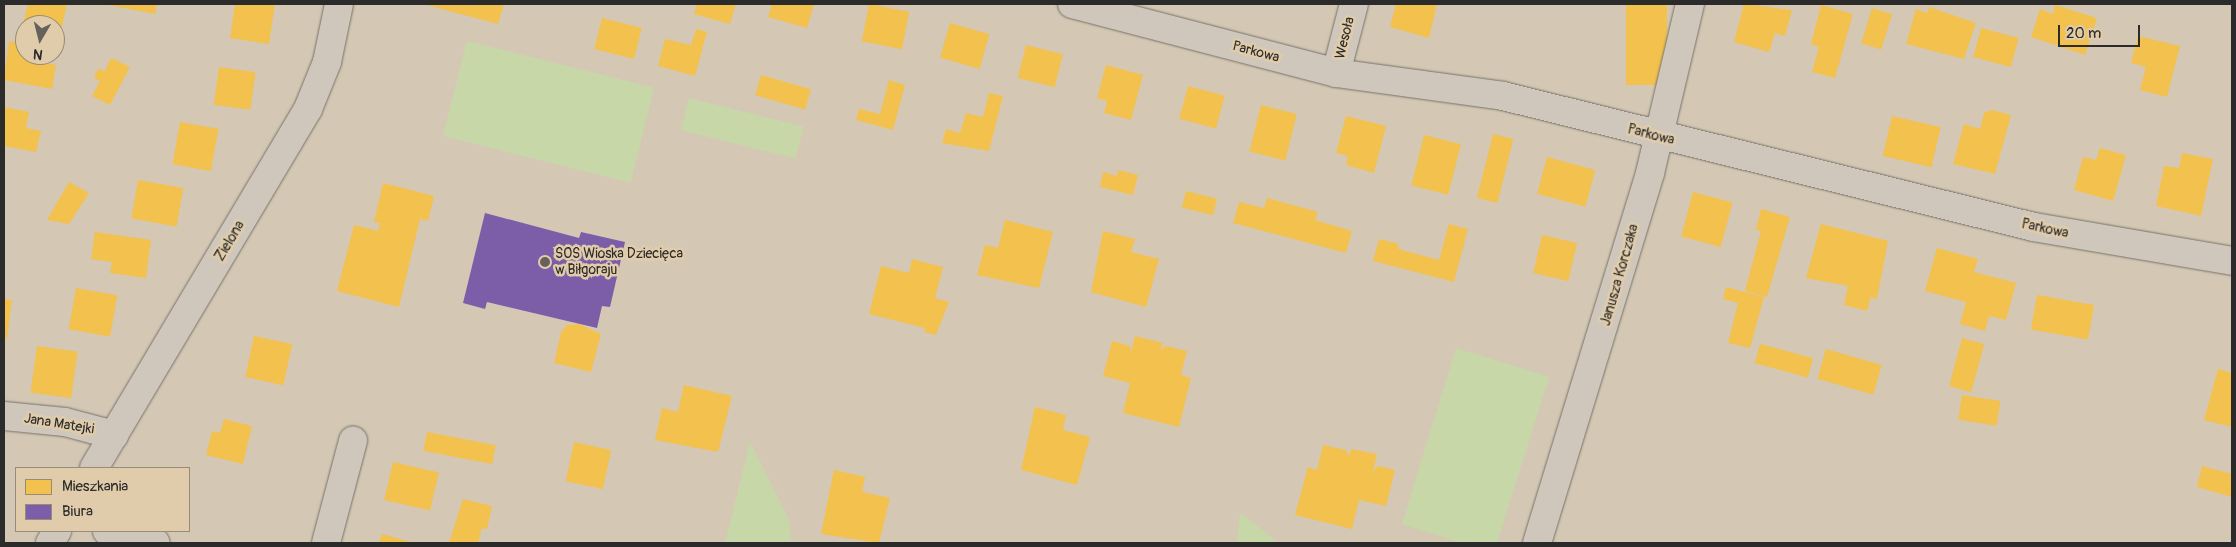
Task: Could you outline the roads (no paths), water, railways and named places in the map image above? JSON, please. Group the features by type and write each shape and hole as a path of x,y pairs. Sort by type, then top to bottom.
{"street":[{"name":"Zielona","path":"95,467 308,108 327,62 339,4"},
{"name":"Parkowa","path":"1072,4 1336,72 1483,92 1658,137 2034,227 2232,261"},
{"name":"Wesoła","path":"1336,72 1354,4"},
{"name":"Janusza Korczaka","path":"1537,543 1658,137 1690,4"},
{"name":"Jana Matejki","path":"4,416 65,422 114,435"},
{"path":"326,543 353,441"},
{"path":"50,543 56,532"},
{"path":"111,532 156,543"}],"place":[{"name":"SOS Wioska Dziecięca w Biłgoraju","path":"545,262"}]}
